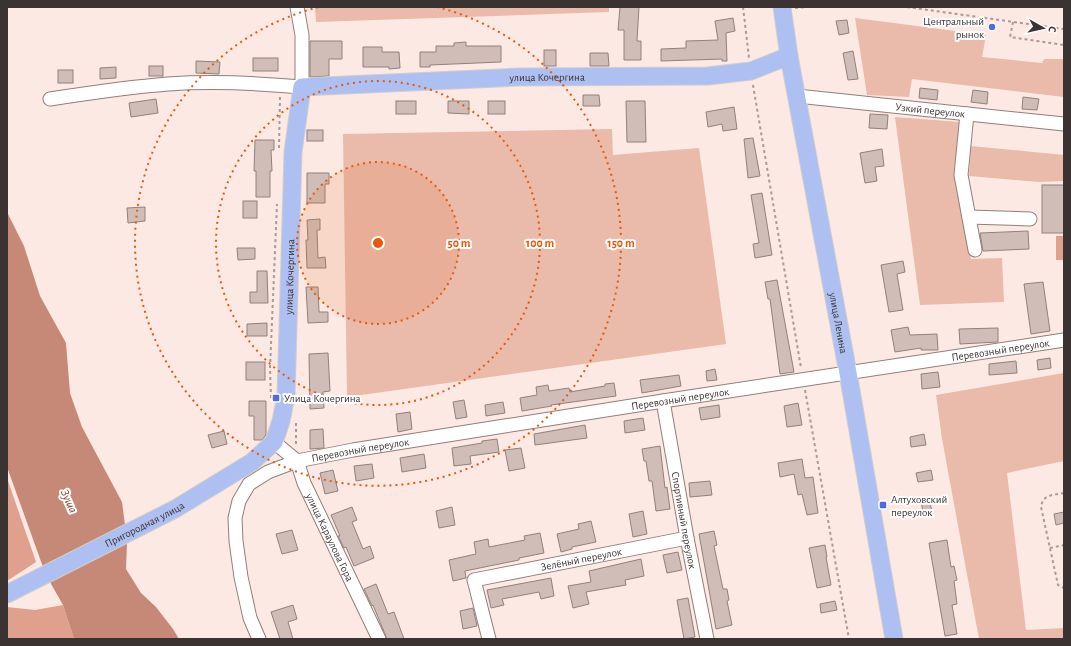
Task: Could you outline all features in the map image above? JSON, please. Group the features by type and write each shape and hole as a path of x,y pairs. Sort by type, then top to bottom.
{"main road":[{"name":"улица Ленина","path":"782,7 796,96 848,373 894,639"},
{"name":"улица Кочергина","path":"274,442 281,421 286,396 293,152 302,87 519,77 708,76 751,71 789,56"},
{"name":"Пригородная улица","path":"7,594 175,509 252,462 274,442"}],"street":[{"path":"297,7 302,35 302,87"},
{"name":"улица Кочергина","path":"50,98 115,89 169,84 254,82 302,87"},
{"name":"Узкий переулок","path":"796,96 1064,124"},
{"path":"967,114 961,175 975,250"},
{"path":"969,217 1030,219"},
{"name":"Перевозный переулок","path":"259,639 250,618 241,577 236,541 236,512 239,501 249,484 268,472 297,461 353,450 663,401 1064,340"},
{"name":"Спортивный переулок","path":"663,401 687,538 708,639"},
{"path":"274,442 297,461"},
{"name":"улица Караулова Гора","path":"297,461 304,483 379,639"},
{"name":"Зелёный переулок","path":"489,639 474,580 687,538"}],"path":[{"path":"743,7 751,71 849,639"},
{"path":"908,7 1064,29"},
{"path":"1013,22 1010,37 1064,45"},
{"path":"278,152 281,85"},
{"path":"271,399 270,368 277,200"},
{"path":"1064,493 1046,497 1042,500 1041,507 1058,585 1064,588"},
{"path":"1050,548 1064,545"}],"shaded area":[{"path":"315,7 609,7 609,12 316,22"},
{"path":"855,18 986,35 982,57 1042,63 1044,59 1064,59 1064,97 912,79 909,97 867,95"},
{"path":"895,117 959,122 956,179 971,259 1002,258 1004,302 920,305"},
{"path":"612,129 613,155 699,148 726,344 347,397 343,134"},
{"path":"971,146 1064,155 1064,181 1038,182 969,176"},
{"path":"1056,236 1064,236 1064,260 1056,260"},
{"path":"1064,373 1064,461 1007,473 1026,630 1064,628 1064,639 979,639 942,439 936,395"},
{"path":"7,478 36,562 7,581"},
{"path":"63,605 74,639 7,639 7,607 35,610"}],"water":[{"name":"Зуша","path":"7,212 24,246 40,296 66,343 70,393 82,427 122,502 125,525 43,567 7,467"},
{"path":"127,543 126,569 141,593 156,607 179,639 74,639 63,605 50,582"}],"building":[{"path":"620,7 639,7 637,41 641,41 641,60 624,60 624,30 618,30"},
{"path":"733,18 735,31 726,33 727,61 722,61 722,59 661,61 661,49 686,48 686,41 718,40 715,21"},
{"path":"847,20 849,33 839,35 836,21"},
{"path":"310,41 342,41 342,59 329,59 329,76 310,77"},
{"path":"466,42 466,46 501,46 501,62 430,65 430,67 420,67 420,52 436,52 436,46 454,46 454,43"},
{"path":"363,47 382,47 382,52 399,52 400,68 389,69 389,67 363,67"},
{"path":"544,50 556,50 556,66 544,66"},
{"path":"853,51 858,79 848,80 843,53"},
{"path":"590,53 608,53 609,66 590,66"},
{"path":"253,58 278,58 278,71 253,71"},
{"path":"196,61 220,62 219,74 196,73"},
{"path":"149,66 163,66 163,76 149,76"},
{"path":"116,67 116,78 100,79 100,68"},
{"path":"58,70 73,70 73,83 58,83"},
{"path":"920,88 938,90 937,100 919,98"},
{"path":"973,90 988,92 987,104 971,102"},
{"path":"583,95 599,95 600,106 583,106"},
{"path":"1023,97 1039,99 1037,110 1022,109"},
{"path":"156,99 158,113 131,117 129,103"},
{"path":"396,101 416,101 416,114 396,114"},
{"path":"448,101 469,101 469,114 448,113"},
{"path":"488,101 505,101 505,114 488,114"},
{"path":"626,101 645,101 646,142 627,142"},
{"path":"734,107 737,129 723,131 722,124 708,127 706,112"},
{"path":"870,114 888,115 887,129 869,128"},
{"path":"307,130 323,130 323,141 307,141"},
{"path":"753,138 760,176 748,178 744,139"},
{"path":"255,140 274,140 274,150 271,150 272,171 270,171 270,197 256,197 256,171 254,171"},
{"path":"882,149 884,166 875,167 877,181 865,183 860,153"},
{"path":"307,173 329,173 329,184 325,184 325,203 307,203"},
{"path":"1042,185 1064,185 1064,233 1042,233"},
{"path":"762,193 772,255 755,258 753,244 759,243 751,195"},
{"path":"243,201 257,201 257,218 243,218"},
{"path":"145,207 145,221 128,223 127,208"},
{"path":"320,219 320,230 317,230 318,258 325,257 326,268 307,268 307,220"},
{"path":"1028,231 1029,249 983,251 980,233"},
{"path":"237,248 255,248 255,259 238,260"},
{"path":"903,261 905,272 897,274 903,310 889,312 881,265"},
{"path":"257,271 267,271 268,303 250,303 250,292 257,292"},
{"path":"777,280 794,372 780,374 770,299 768,299 765,282"},
{"path":"1043,282 1050,331 1031,334 1024,284"},
{"path":"306,287 318,287 319,312 328,312 328,322 308,323"},
{"path":"267,323 267,336 247,336 247,324"},
{"path":"908,327 910,335 937,334 938,350 921,350 921,348 895,352 891,330"},
{"path":"998,328 998,342 960,344 959,329"},
{"path":"328,353 330,391 323,392 324,408 310,409 309,354"},
{"path":"1050,358 1051,368 1038,370 1037,360"},
{"path":"1016,361 1017,373 989,375 989,364"},
{"path":"246,362 265,362 265,380 246,380"},
{"path":"715,369 717,380 707,381 706,371"},
{"path":"938,372 940,387 922,389 921,374"},
{"path":"679,375 681,386 642,393 640,380"},
{"path":"614,383 616,396 551,405 552,406 522,411 520,398 537,395 536,387 548,385 549,391 569,388 570,392"},
{"path":"464,400 467,417 456,419 453,402"},
{"path":"249,401 266,401 266,435 262,440 254,440 254,416 249,416"},
{"path":"503,402 505,413 486,416 485,405"},
{"path":"798,403 802,425 787,427 784,406"},
{"path":"719,405 720,417 701,420 699,408"},
{"path":"410,412 412,429 398,432 396,414"},
{"path":"643,418 645,430 625,433 624,421"},
{"path":"585,425 587,438 535,445 534,434"},
{"path":"323,429 324,448 310,449 310,430"},
{"path":"224,431 227,444 212,448 208,435"},
{"path":"924,434 926,445 911,447 910,437"},
{"path":"497,439 499,452 470,456 471,464 454,466 452,448"},
{"path":"660,446 665,488 667,487 670,509 656,511 652,481 649,481 646,461 644,461 642,449"},
{"path":"521,448 525,468 509,471 505,450"},
{"path":"424,454 426,468 402,472 400,458"},
{"path":"802,459 805,478 813,477 818,513 807,515 802,494 798,495 794,474 780,477 778,463"},
{"path":"372,464 374,478 356,481 354,466"},
{"path":"333,470 338,491 325,494 320,473"},
{"path":"931,470 933,480 918,482 916,473"},
{"path":"710,481 712,495 690,497 689,483"},
{"path":"929,497 932,512 923,514 921,499"},
{"path":"352,507 357,520 352,522 363,549 370,546 374,558 354,566 346,547 344,548 338,536 340,536 331,515"},
{"path":"452,507 455,525 439,528 436,511"},
{"path":"643,511 647,534 633,537 629,514"},
{"path":"1064,512 1064,523 1056,525 1054,514"},
{"path":"591,521 596,542 572,547 572,549 561,552 557,534 579,529 578,524"},
{"path":"292,530 298,550 282,554 276,534"},
{"path":"714,531 717,545 714,546 723,589 727,589 729,600 727,601 732,625 716,629 699,534"},
{"path":"540,533 544,553 519,558 519,560 465,571 466,578 453,581 449,560 476,554 474,542 488,539 489,547 525,540 524,536"},
{"path":"947,540 951,567 954,566 957,580 954,581 957,604 952,605 957,634 945,636 929,543"},
{"path":"825,545 831,585 817,588 809,548"},
{"path":"678,552 682,570 667,573 663,555"},
{"path":"641,559 644,576 625,580 626,585 586,592 589,604 573,608 568,586 591,582 589,571"},
{"path":"551,578 554,596 541,599 539,592 502,599 504,605 491,608 487,590"},
{"path":"376,584 388,614 394,612 404,639 387,639 373,605 372,606 364,589"},
{"path":"688,598 695,637 684,639 677,600"},
{"path":"835,601 837,610 821,613 820,604"},
{"path":"293,605 297,619 288,622 293,639 280,639 271,612"},
{"path":"473,608 477,626 463,629 460,611"}],"place":[{"name":"Центральный рынок","path":"992,27"},
{"name":"Улица Кочергина","path":"276,398"},
{"name":"Алтуховский переулок","path":"883,505"}]}
